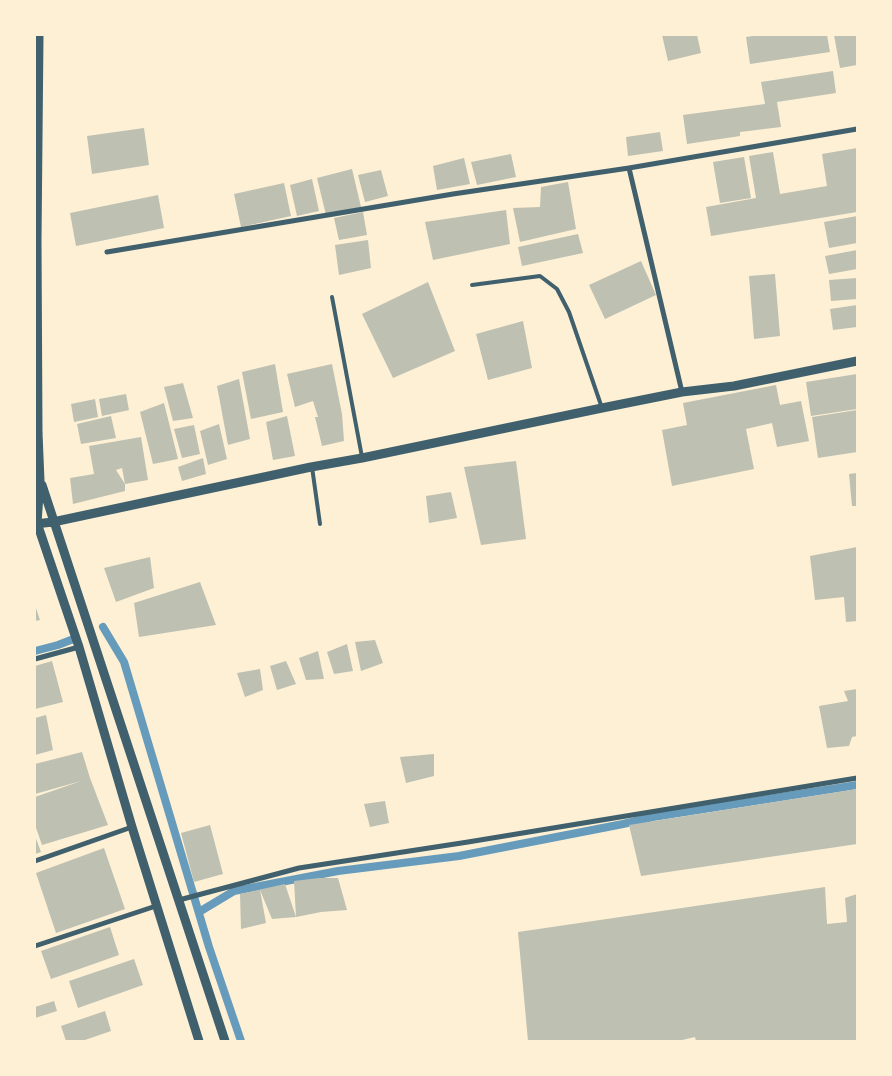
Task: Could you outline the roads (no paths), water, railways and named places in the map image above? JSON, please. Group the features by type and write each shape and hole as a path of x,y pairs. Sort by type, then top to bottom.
{"street":[{"path":"39,35 37,250 40,480 36,523 79,646 132,827 199,1041"},
{"path":"107,252 453,194 629,168 857,130"},
{"path":"629,168 682,392"},
{"path":"36,523 53,522 682,392 734,386 857,361"},
{"path":"40,480 183,899 224,1041"},
{"path":"35,659 79,646"},
{"path":"183,899 299,868 857,778"},
{"path":"35,860 132,827"},
{"path":"35,946 156,906"}],"lane":[{"path":"472,284 540,276 557,288 569,312 602,408"},
{"path":"332,297 362,458"},
{"path":"312,467 320,524"}],"waterway":[{"path":"103,627 124,662 209,947 241,1041"},
{"path":"35,651 76,638"},
{"path":"199,912 234,891 338,871 459,856 653,817 857,785"}]}
